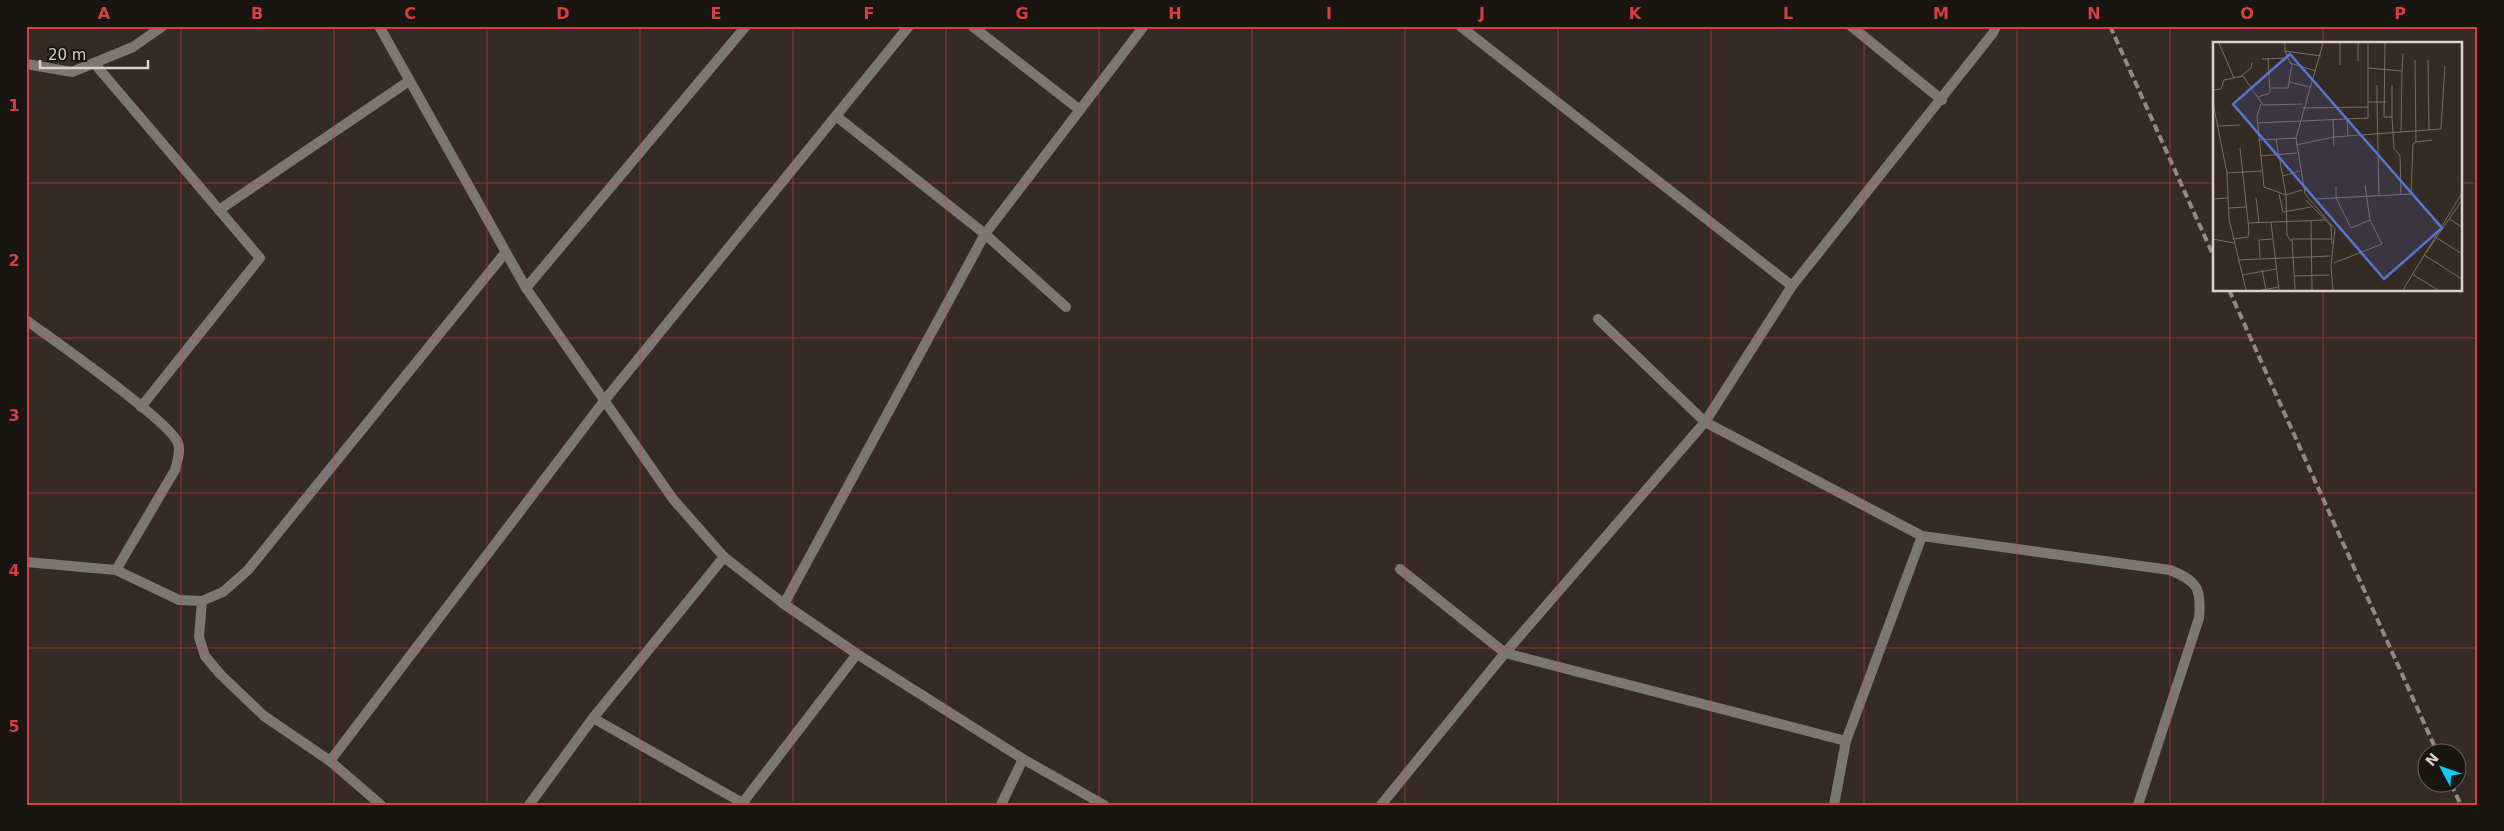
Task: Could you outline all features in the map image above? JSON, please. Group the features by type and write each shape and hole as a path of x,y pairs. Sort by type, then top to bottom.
{"street":[{"path":"26,64 72,72 133,47 163,26"},
{"path":"379,26 526,288 673,500 724,557 784,604 858,654 1023,759 1104,805"},
{"path":"526,288 746,26"},
{"path":"330,761 604,402 909,26"},
{"path":"972,26 1080,110"},
{"path":"784,604 985,234 1144,26"},
{"path":"1460,26 1792,286"},
{"path":"1851,26 1942,100"},
{"path":"1381,805 1505,653 1705,422 1792,286 1942,100 1993,33 1996,26"},
{"path":"94,63 260,258 141,407"},
{"path":"219,210 409,81"},
{"path":"836,116 985,234 1066,307"},
{"path":"26,562 116,570 180,600 202,601 223,592 248,570 505,253"},
{"path":"1598,319 1705,422 1922,536 2170,570 2187,577 2197,586 2201,601 2199,618 2138,805"},
{"path":"26,320 141,407 171,434 178,444 179,455 175,470 116,570"},
{"path":"1834,805 1846,741 1922,536"},
{"path":"529,805 593,718 724,557"},
{"path":"1400,569 1505,653 1846,741"},
{"path":"202,601 199,637 206,656 220,674 264,716 330,761 381,805"},
{"path":"593,718 743,804 858,654"},
{"path":"1001,805 1023,759"}],"railway":[{"path":"2110,26 2213,255"},
{"path":"2229,291 2433,744"},
{"path":"2456,794 2461,805"}]}
